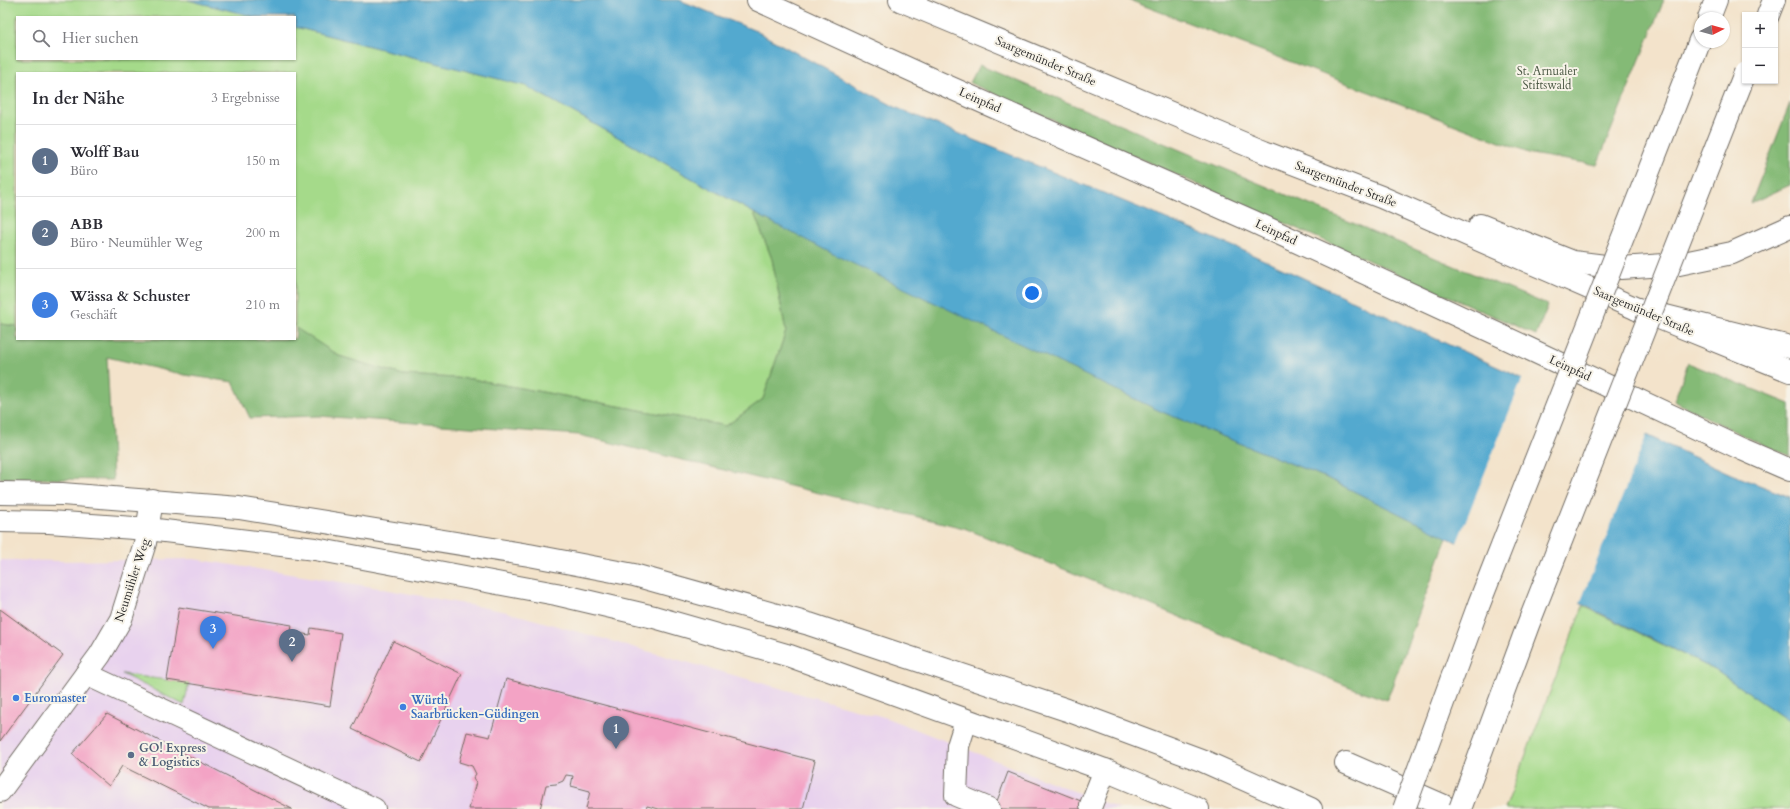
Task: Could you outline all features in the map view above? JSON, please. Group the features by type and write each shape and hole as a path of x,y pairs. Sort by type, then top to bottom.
{"main road":[{"name":"Leinpfad","path":"758,0 933,80 1252,221 1790,470"},
{"name":"Saargemünder Straße","path":"900,0 1264,152 1381,197 1637,310 1790,371"},
{"path":"1711,12 1716,0"},
{"path":"1769,12 1774,0"},
{"path":"1404,809 1478,604 1697,48"},
{"path":"1460,809 1528,625 1742,81"},
{"path":"1381,197 1476,223 1573,262 1621,268 1669,266 1732,253 1790,227"},
{"path":"1637,310 1790,347"},
{"path":"0,494 62,494 152,500 247,509 529,555 642,577 809,624 1120,728 1201,760 1311,809"},
{"name":"Neumühler Weg","path":"0,791 86,674 121,619 148,529 152,500"},
{"path":"0,521 49,522 148,529 315,549 556,594 654,617 790,656 966,721 1105,770 1198,809"},
{"path":"86,674 374,809"},
{"path":"966,721 958,746 956,795 989,809"},
{"path":"1346,763 1449,809"},
{"path":"1091,805 1105,770"}],"shaded area":[{"path":"194,559 373,587 507,612 884,717 1120,809 0,809 0,560 61,561"}],"green space":[{"path":"0,0 188,0 252,16 16,16 16,60 296,60 296,27 526,86 754,213 772,259 786,331 763,399 726,426 472,379 403,375 339,356 296,329 296,72 16,72 16,326 0,324"},
{"name":"St. Arnualer Stiftswald","path":"1129,0 1664,0 1597,165 1531,154"},
{"path":"979,65 1548,305 1536,335 970,83"},
{"path":"1790,103 1790,185 1751,203"},
{"path":"754,213 1162,412 1327,478 1447,537 1387,700 1350,687 964,528 579,435 319,416 250,418 233,382 185,375 107,357 113,480 0,478 0,324 16,326 16,340 296,340 296,328 339,356 403,375 472,379 726,426 763,399 786,331 772,259"},
{"path":"1688,363 1790,404 1790,456 1750,439 1674,401"},
{"path":"1583,606 1715,670 1790,722 1790,809 1505,809"},
{"path":"122,674 189,683 184,705"}],"water":[{"path":"188,0 679,0 756,31 897,108 1242,250 1731,474 1790,497 1790,722 1715,670 1327,478 1162,412 833,254 754,213 526,86 296,27 296,16 252,16"}],"pier":[{"path":"1523,377 1647,434 1579,606 1456,545"}],"building":[{"path":"179,607 292,625 291,632 310,635 311,628 341,633 330,706 167,680"},
{"name":"Euromaster","path":"0,609 63,655 0,741"},
{"path":"393,641 462,674 421,762 352,729"},
{"path":"506,679 815,761 803,809 659,809 647,806 646,809 586,809 590,791 571,786 573,776 566,775 563,781 556,784 546,785 540,809 469,809 476,782 473,778 476,774 472,766 459,762 467,732 490,737"},
{"path":"107,714 292,809 209,809 122,766 109,786 72,754"},
{"path":"1008,772 1101,809 994,809"}],"place":[{"name":"Wässa & Schuster","path":"213,649"},
{"name":"ABB","path":"292,662"},
{"name":"Euromaster","path":"16,698"},
{"name":"Würth Saarbrücken-Güdingen","path":"403,707"},
{"name":"Wolff Bau","path":"616,749"},
{"name":"GO! Express & Logistics","path":"131,755"}]}
